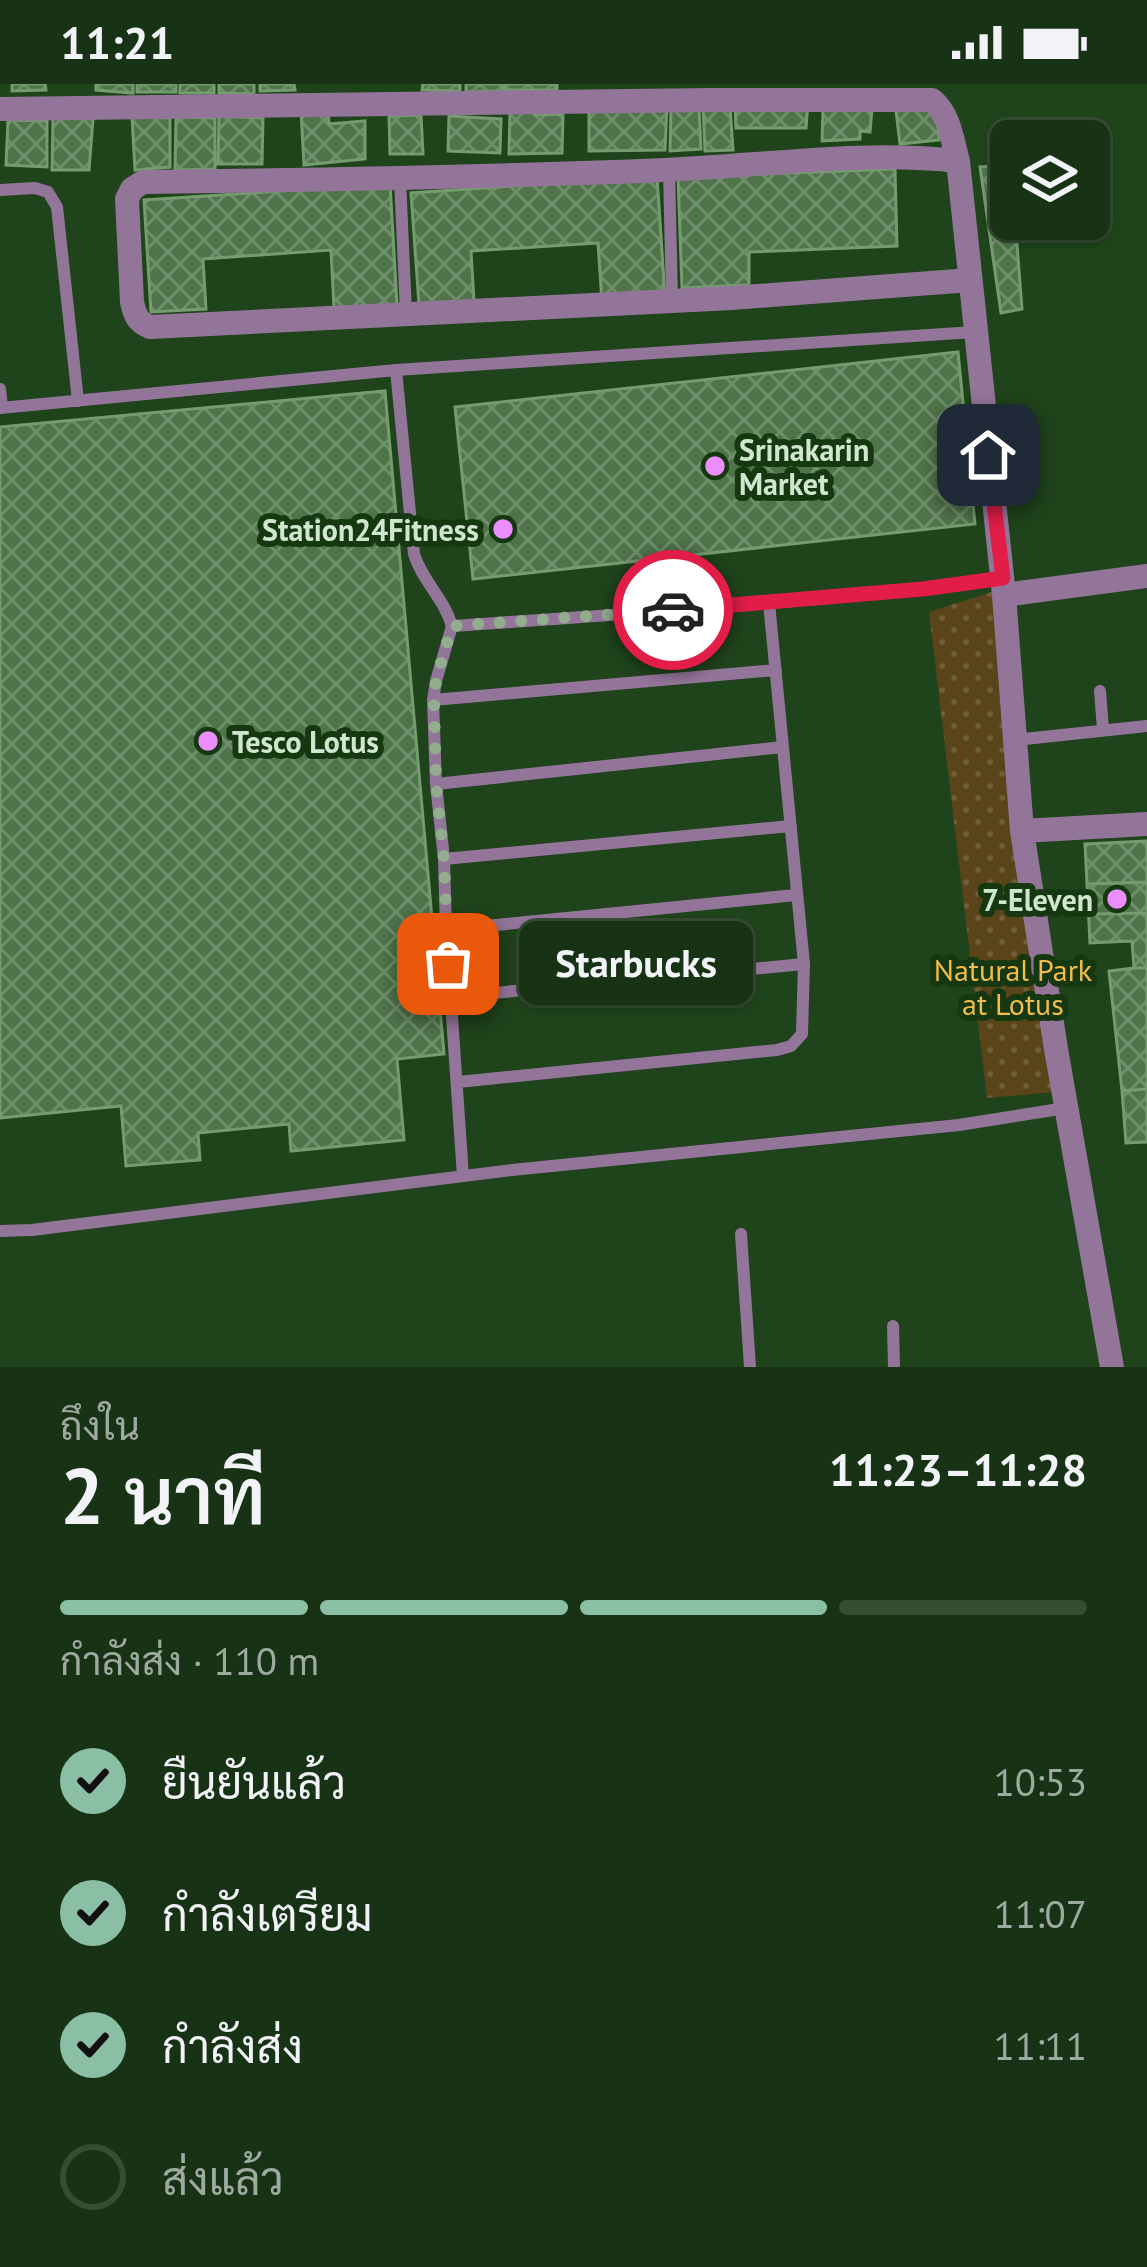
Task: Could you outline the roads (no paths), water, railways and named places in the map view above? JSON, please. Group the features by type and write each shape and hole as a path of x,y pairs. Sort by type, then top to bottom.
{"street":[{"path":"0,109 711,92 932,100 941,107 958,161 1004,586 1022,832 1112,1367"},
{"path":"958,161 906,157 669,170 143,182 127,199 134,314 150,326 672,301 970,280"},
{"path":"1004,586 1147,576"},
{"path":"1022,832 1147,824"}],"lane":[{"path":"669,170 672,301"},
{"path":"400,178 406,314"},
{"path":"0,190 34,188 48,192 57,206 78,401"},
{"path":"0,388 1,408 396,370 974,332"},
{"path":"396,370 414,554 452,626 434,700 464,1176"},
{"path":"452,626 1004,586"},
{"path":"458,1082 777,1050 791,1046 802,1034 804,964 769,603"},
{"path":"434,700 776,670"},
{"path":"1100,691 1103,729"},
{"path":"1016,740 1147,726"},
{"path":"436,784 783,747"},
{"path":"444,860 791,826"},
{"path":"446,930 796,895"},
{"path":"451,997 804,964"},
{"path":"0,1231 464,1176 959,1125 1066,1108"},
{"path":"742,1234 750,1367"},
{"path":"893,1326 894,1367"}],"place":[{"name":"Srinakarin Market","path":"715,466"},
{"name":"Station24Fitness","path":"503,529"},
{"name":"Tesco Lotus","path":"208,741"},
{"name":"7-Eleven","path":"1117,899"},
{"name":"Starbucks","path":"448,964"}],"park label":[{"name":"Natural Park at Lotus","path":"1013,986"}]}
